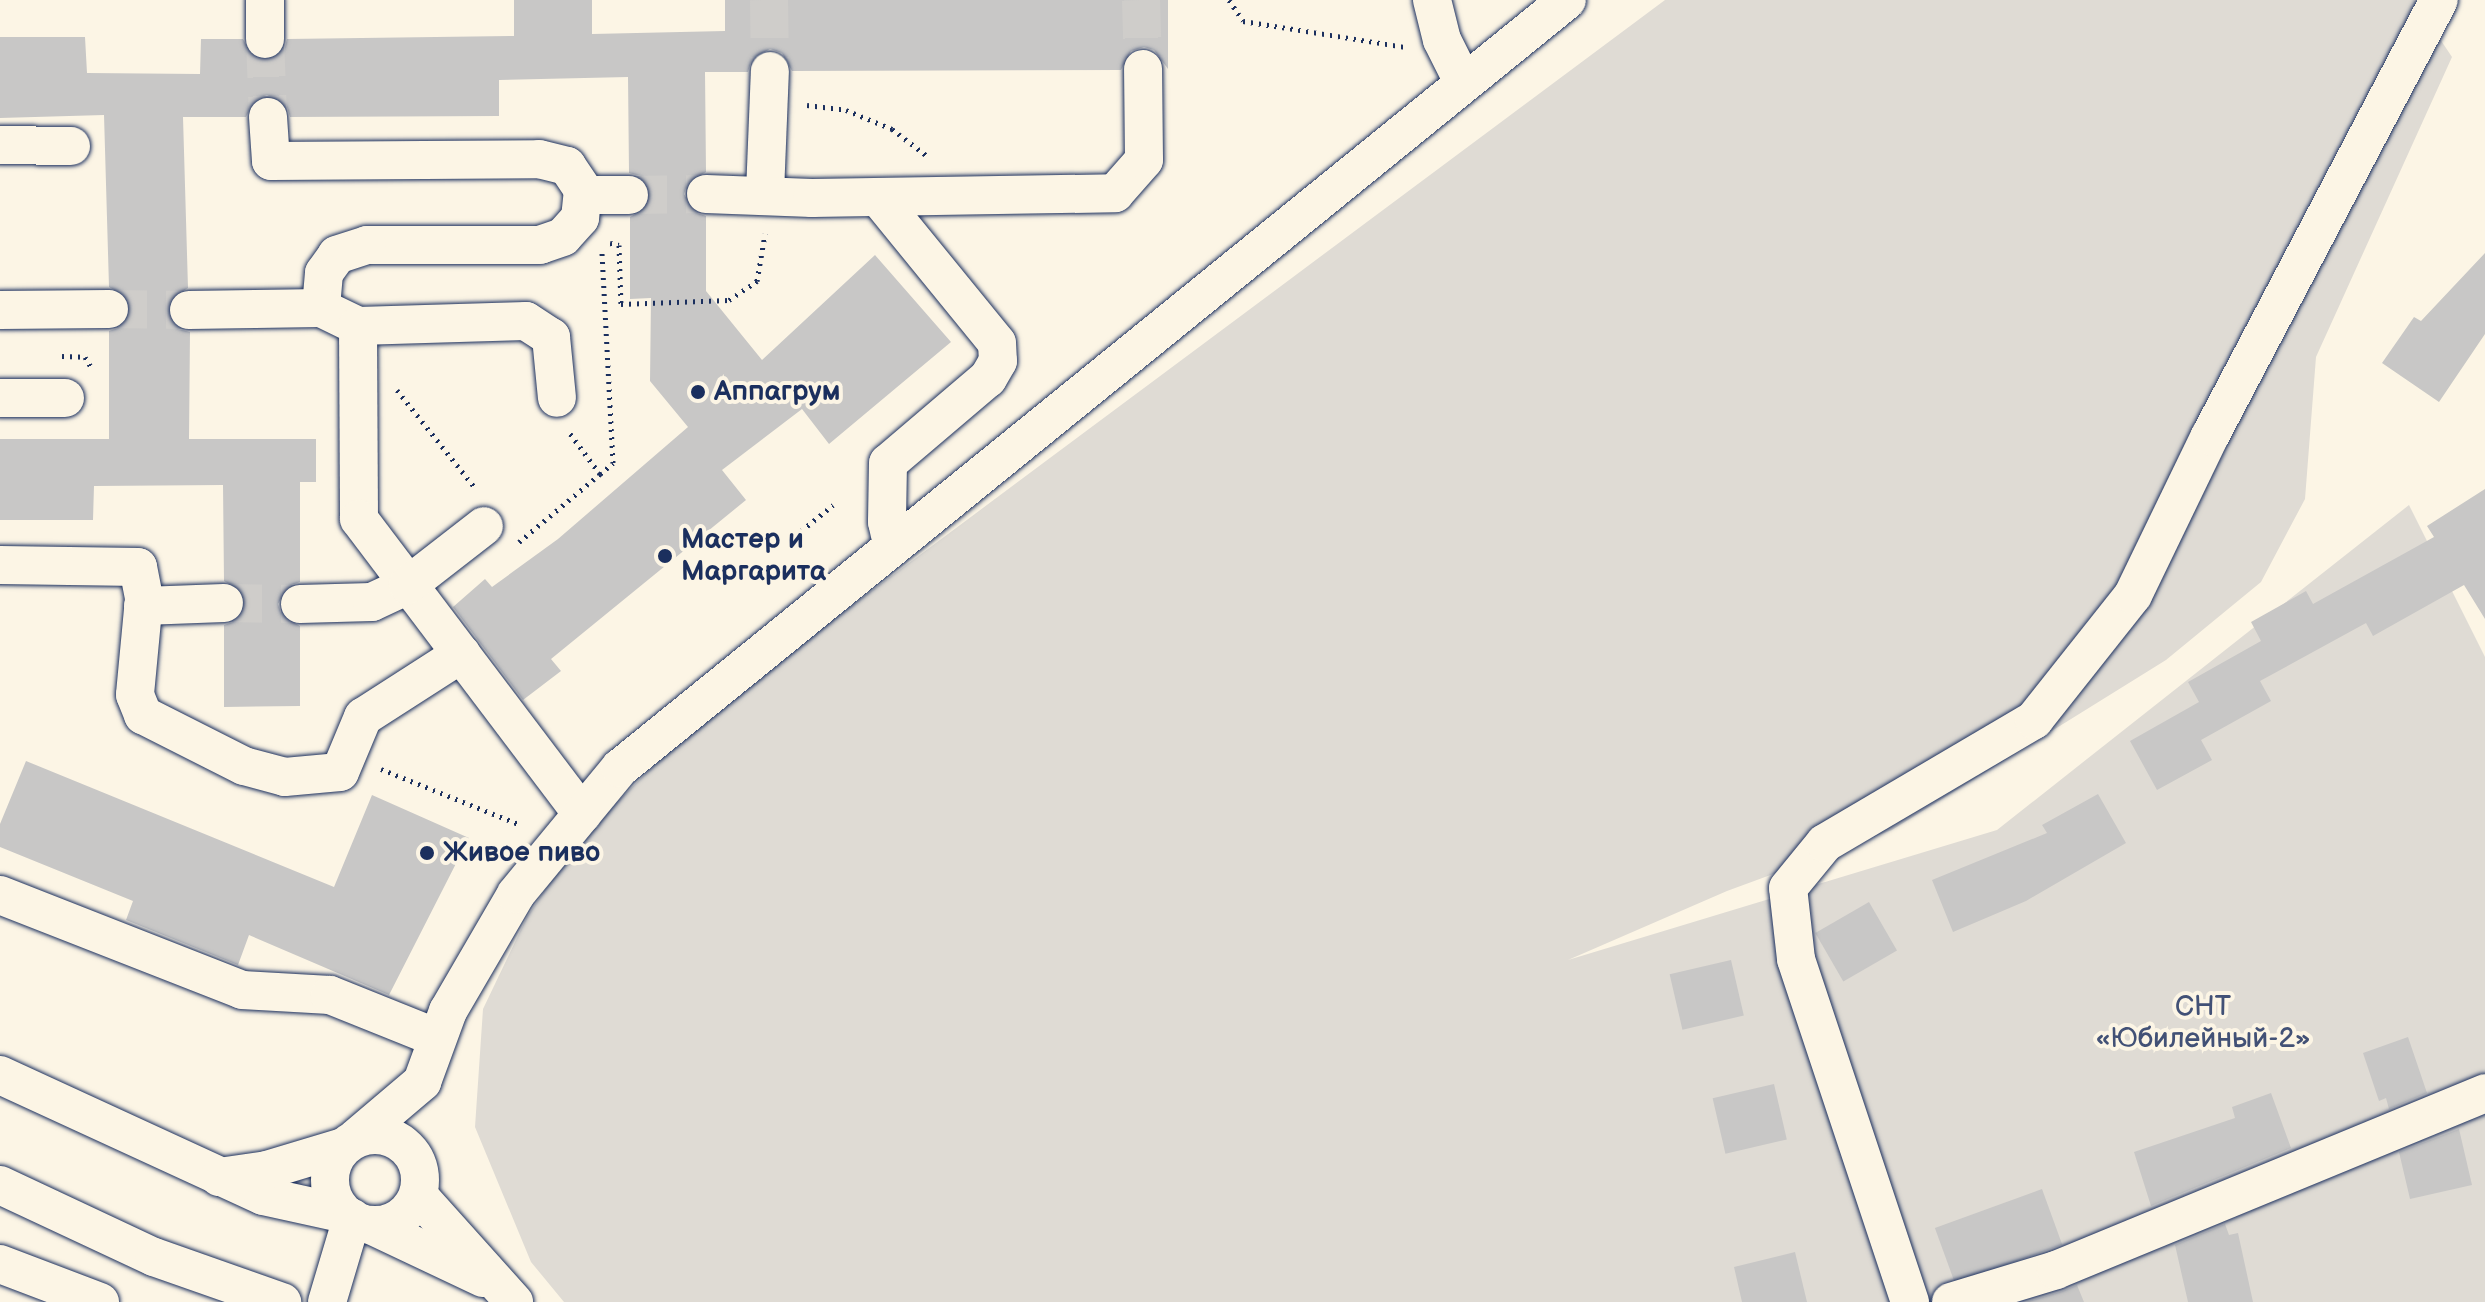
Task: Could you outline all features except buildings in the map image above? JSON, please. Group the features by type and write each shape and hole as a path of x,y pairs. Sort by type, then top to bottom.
{"street":[{"path":"265,0 265,39"},
{"path":"1432,0 1442,40 1463,82"},
{"path":"356,1219 399,1218 418,1181 422,1082 437,1038 516,894 620,768 892,543 1567,0"},
{"path":"1910,1302 1796,959 1788,888 1825,843 2034,720 2133,595 2217,422 2439,0"},
{"path":"706,194 878,197 1115,193 1144,160 1143,69"},
{"path":"765,193 769,87"},
{"path":"268,117 271,161 539,159 567,166 583,195 574,225 563,237 540,245 367,245 337,255 324,273 321,308"},
{"path":"0,145 71,146"},
{"path":"583,195 629,195"},
{"path":"878,197 997,343 998,361 988,378 888,463 887,522 892,543"},
{"path":"189,310 321,308 358,326 526,321 551,337 557,398"},
{"path":"0,310 109,309"},
{"path":"358,326 359,519 582,814"},
{"path":"0,398 65,398"},
{"path":"300,604 372,602 408,585 494,521"},
{"path":"0,565 138,567 143,606 135,695 143,715 244,766 285,777 340,772 363,717 461,654"},
{"path":"143,606 224,603"},
{"path":"0,895 242,990 330,995 437,1038"},
{"path":"0,1075 263,1196 356,1219 507,1294"},
{"path":"356,1219 330,1188 335,1159 422,1082"},
{"path":"1951,1302 2056,1270 2485,1098"},
{"path":"219,1177 267,1170 371,1135 400,1142 418,1181 507,1294"},
{"path":"0,1185 154,1257 282,1302"},
{"path":"327,1302 356,1219"},
{"path":"0,1264 100,1302"}],"path":[{"path":"1229,0 1243,21 1273,28 1409,47 1442,40"},
{"path":"769,87 846,110 892,129 939,165 963,195"},
{"path":"601,241 619,245 621,304 729,300 757,281 765,252 765,193"},
{"path":"398,391 494,521 518,543 613,463 602,250"},
{"path":"557,398 557,415 600,474"},
{"path":"795,536 833,505"},
{"path":"347,755 521,825"}],"green space":[{"name":"СНТ «Юбилейный-2»","path":"1665,0 2414,0 2452,57 2316,357 2305,499 2261,582 2166,660 1892,830 1727,891 1568,960 1997,830 2409,505 2485,657 2485,1302 564,1302 531,1262 475,1127 483,1009 527,917 579,839 709,712"}],"tunnel":[{"path":"769,0 770,71"},
{"path":"1141,0 1143,69"},
{"path":"265,39 268,117"},
{"path":"629,195 706,194"},
{"path":"109,309 189,310"},
{"path":"224,603 300,604"}],"place":[{"name":"Аппагрум","path":"698,392"},
{"name":"Мастер и Маргарита","path":"665,556"},
{"name":"Живое пиво","path":"427,853"}]}
